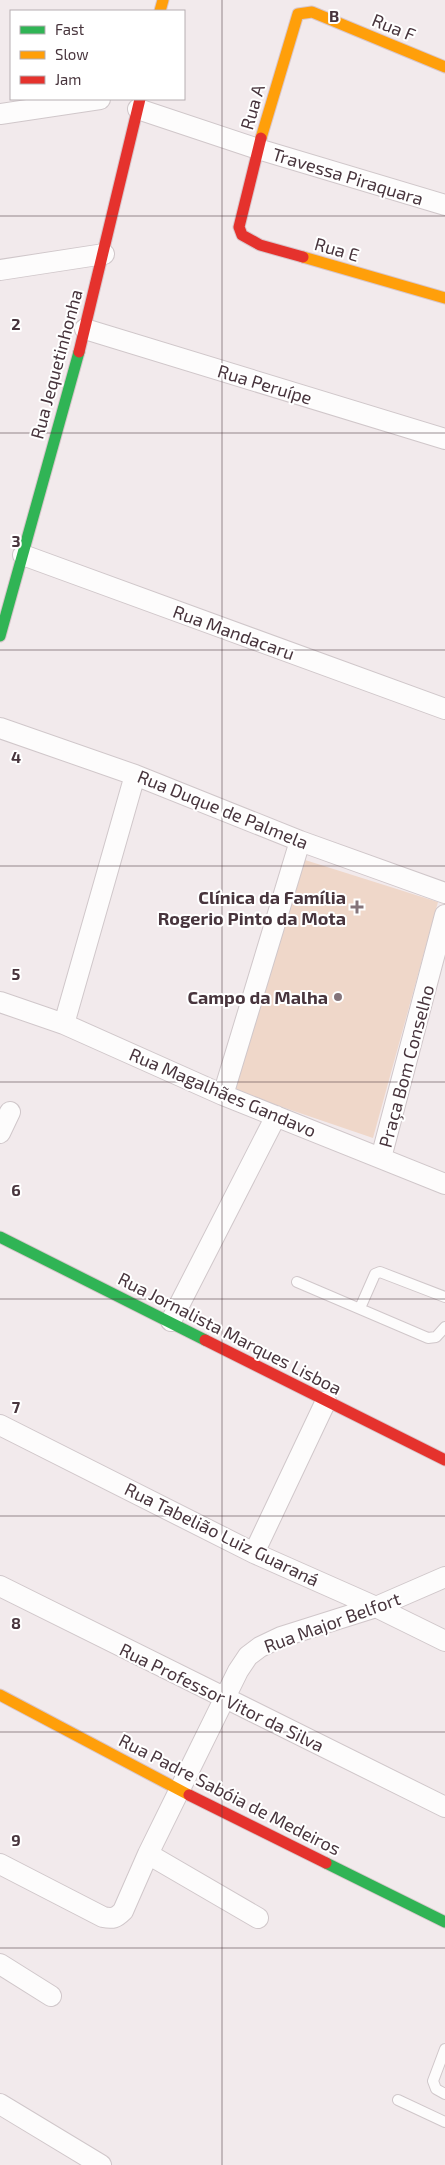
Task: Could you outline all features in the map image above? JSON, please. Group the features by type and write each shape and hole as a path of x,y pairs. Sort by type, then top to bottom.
{"street":[{"name":"Rua F","path":"302,12 312,12 445,67"},
{"name":"Rua A","path":"242,215 258,149 295,18 302,12"},
{"path":"0,114 93,100"},
{"name":"Travessa Piraquara","path":"139,104 258,149 445,205"},
{"name":"Rua Jequetinhonha","path":"0,636 104,254 139,104"},
{"name":"Rua E","path":"242,215 239,227 242,235 260,245 445,298"},
{"path":"0,270 104,254"},
{"name":"Rua Peruípe","path":"84,329 445,439"},
{"name":"Rua Mandacaru","path":"23,555 445,709"},
{"name":"Rua Duque de Palmela","path":"0,728 135,774 300,840 445,893"},
{"path":"64,1024 135,774"},
{"path":"223,1095 300,840"},
{"name":"Praça Bom Conselho","path":"381,1158 445,916"},
{"name":"Rua Magalhães Gandavo","path":"0,1002 64,1024 223,1095 445,1184"},
{"path":"0,1133 10,1112"},
{"path":"171,1321 276,1116"},
{"name":"Rua Jornalista Marques Lisboa","path":"0,1237 171,1321 445,1460"},
{"path":"254,1553 326,1401"},
{"name":"Rua Tabelião Luiz Guaraná","path":"0,1425 254,1553 376,1607 445,1642"},
{"name":"Rua Major Belfort","path":"2,1869 103,1917 117,1917 123,1911 148,1854 238,1671 248,1656 260,1647 281,1637 376,1607 445,1577"},
{"name":"Rua Professor Vitor da Silva","path":"0,1586 224,1699 445,1807"},
{"name":"Rua Padre Sabóia de Medeiros","path":"0,1695 180,1790 445,1922"},
{"path":"148,1854 258,1918"},
{"path":"0,1964 51,1996"},
{"path":"0,2104 101,2165"}],"lane":[{"path":"360,1308 375,1274 380,1272 445,1297"},
{"path":"297,1282 428,1338 436,1337 445,1327"},
{"path":"445,2049 433,2081 436,2089 445,2094"},
{"path":"398,2100 445,2122"}],"shaded area":[{"name":"Campo da Malha","path":"305,860 438,902 373,1138 235,1091"}],"traffic: fast":[{"path":"0,636 79,352"},
{"path":"0,1237 205,1340"},
{"path":"326,1863 445,1922"}],"traffic: slow":[{"path":"160,10 163,0"},
{"path":"261,138 298,14 312,12 445,67"},
{"path":"303,257 445,298"},
{"path":"0,1695 189,1795"}],"traffic: jam":[{"path":"79,352 140,100"},
{"path":"261,138 239,227 242,235 260,245 303,257"},
{"path":"205,1340 445,1460"},
{"path":"189,1795 326,1863"}],"place":[{"name":"Clínica da Família Rogerio Pinto da Mota","path":"357,907"},
{"name":"Campo da Malha","path":"338,997"}]}
